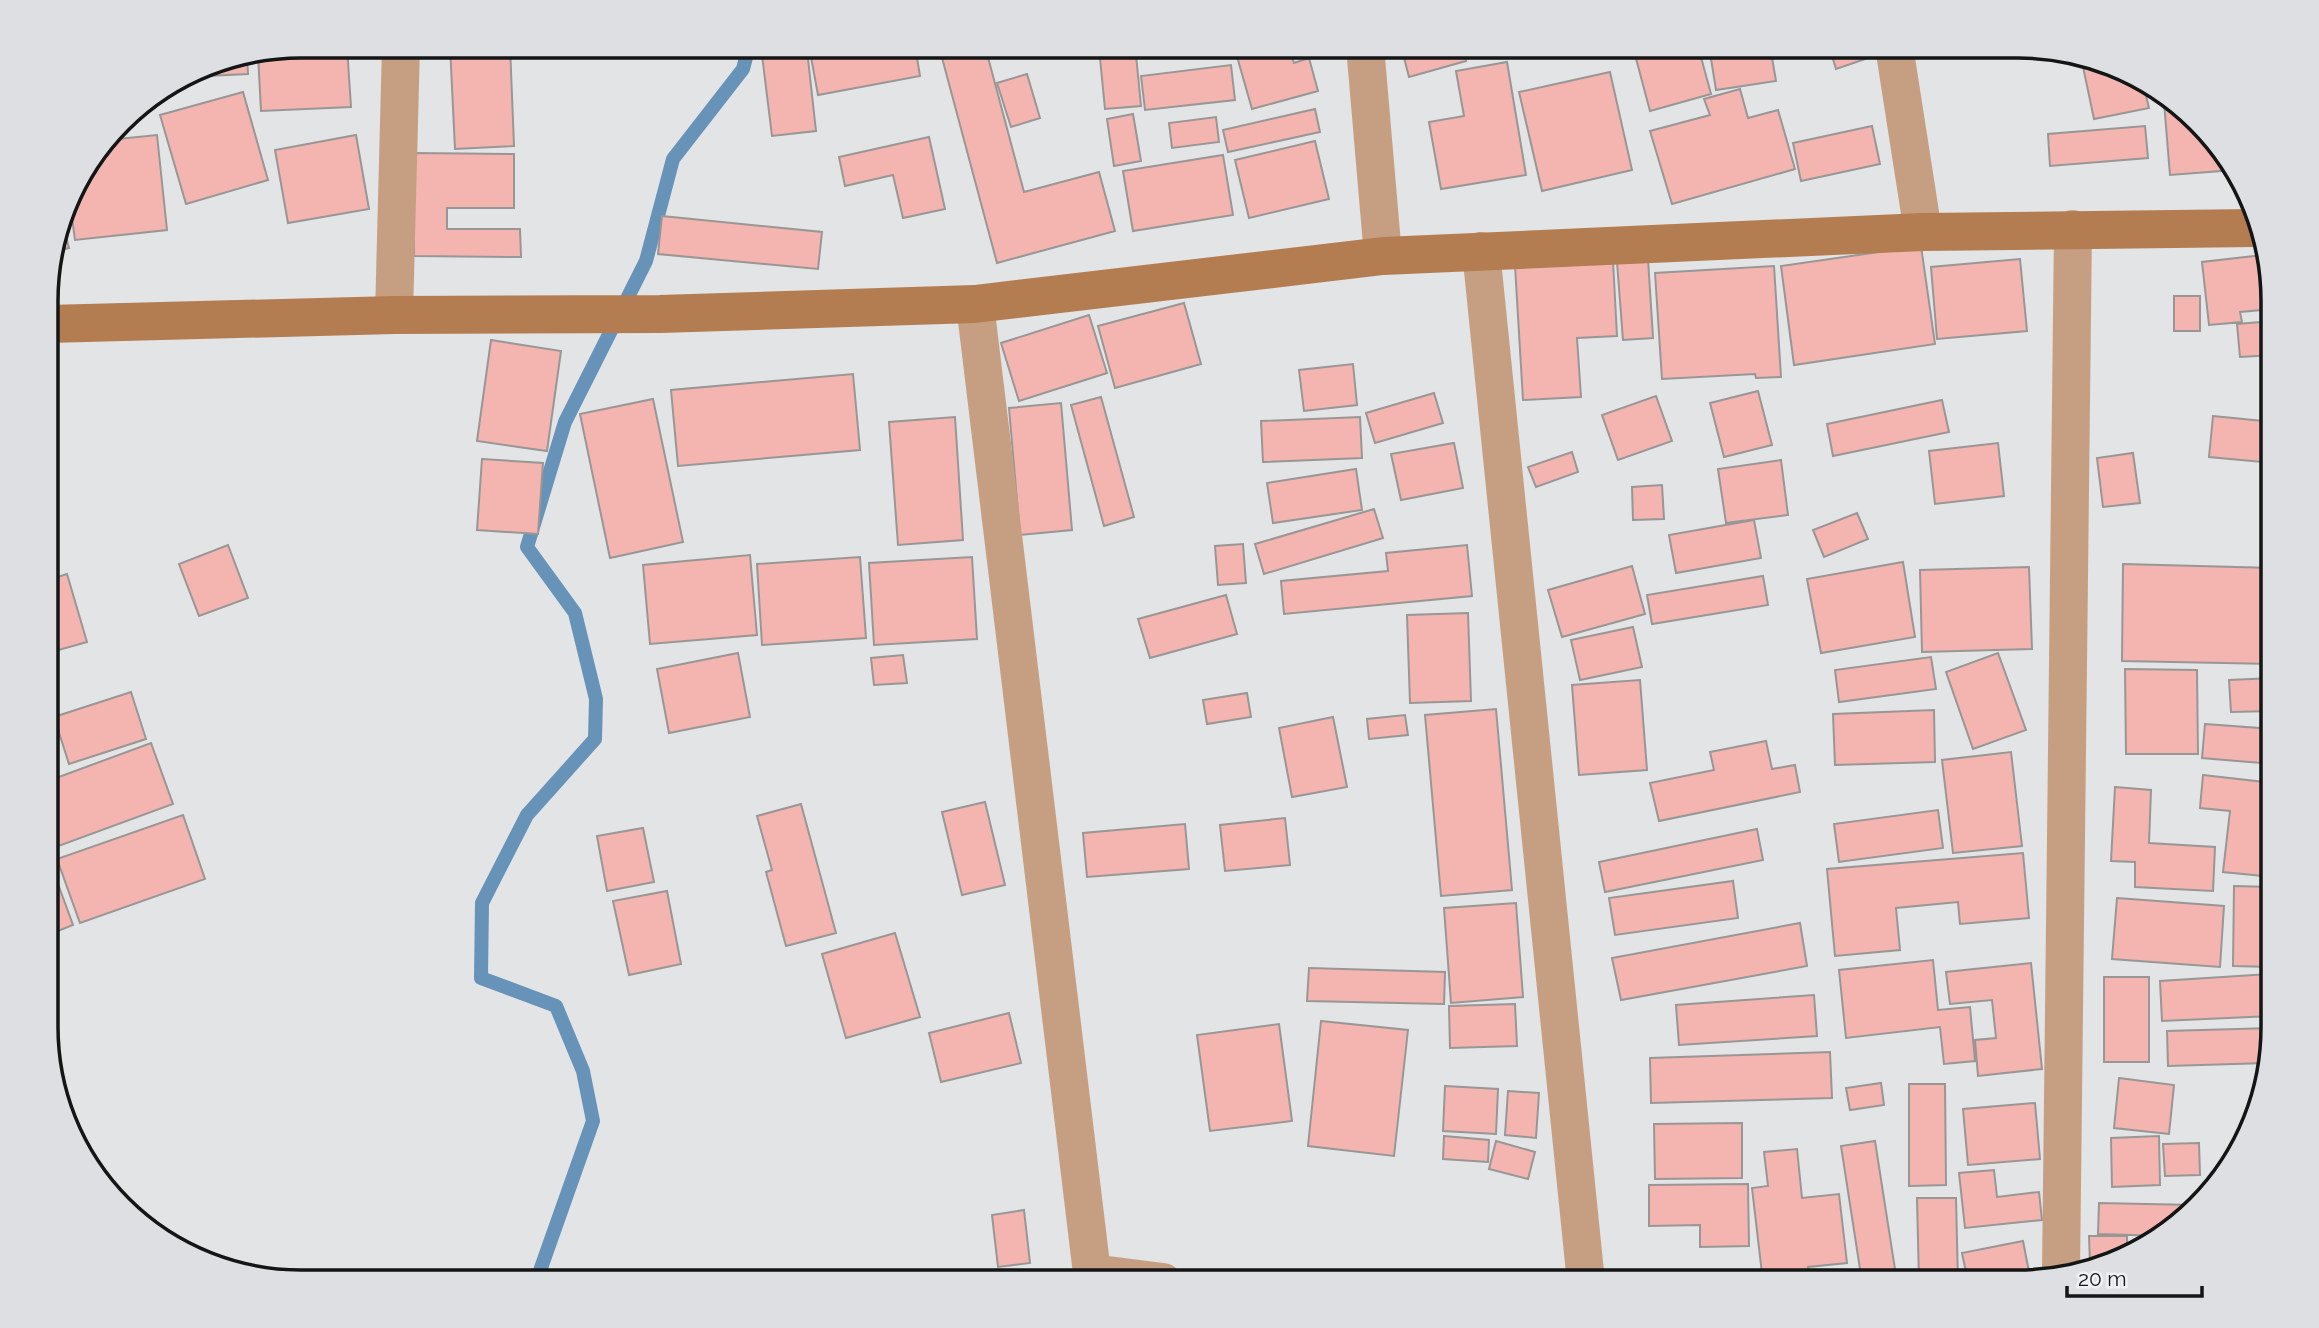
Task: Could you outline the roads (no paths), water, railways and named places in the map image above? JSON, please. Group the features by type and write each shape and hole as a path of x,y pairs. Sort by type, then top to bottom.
{"street":[{"path":"394,315 401,58"},
{"path":"1366,58 1383,256"},
{"path":"1896,58 1923,232"},
{"path":"58,324 394,315 660,314 975,304 1383,256 1923,232 2250,228"},
{"path":"2061,1267 2073,229"},
{"path":"1481,251 1585,1270"},
{"path":"975,304 1092,1270"}],"waterway":[{"path":"540,1270 593,1121 583,1071 556,1006 481,978 482,903 527,815 595,739 596,699 575,613 527,547 565,422 646,261 673,159 743,69 746,58"}]}
